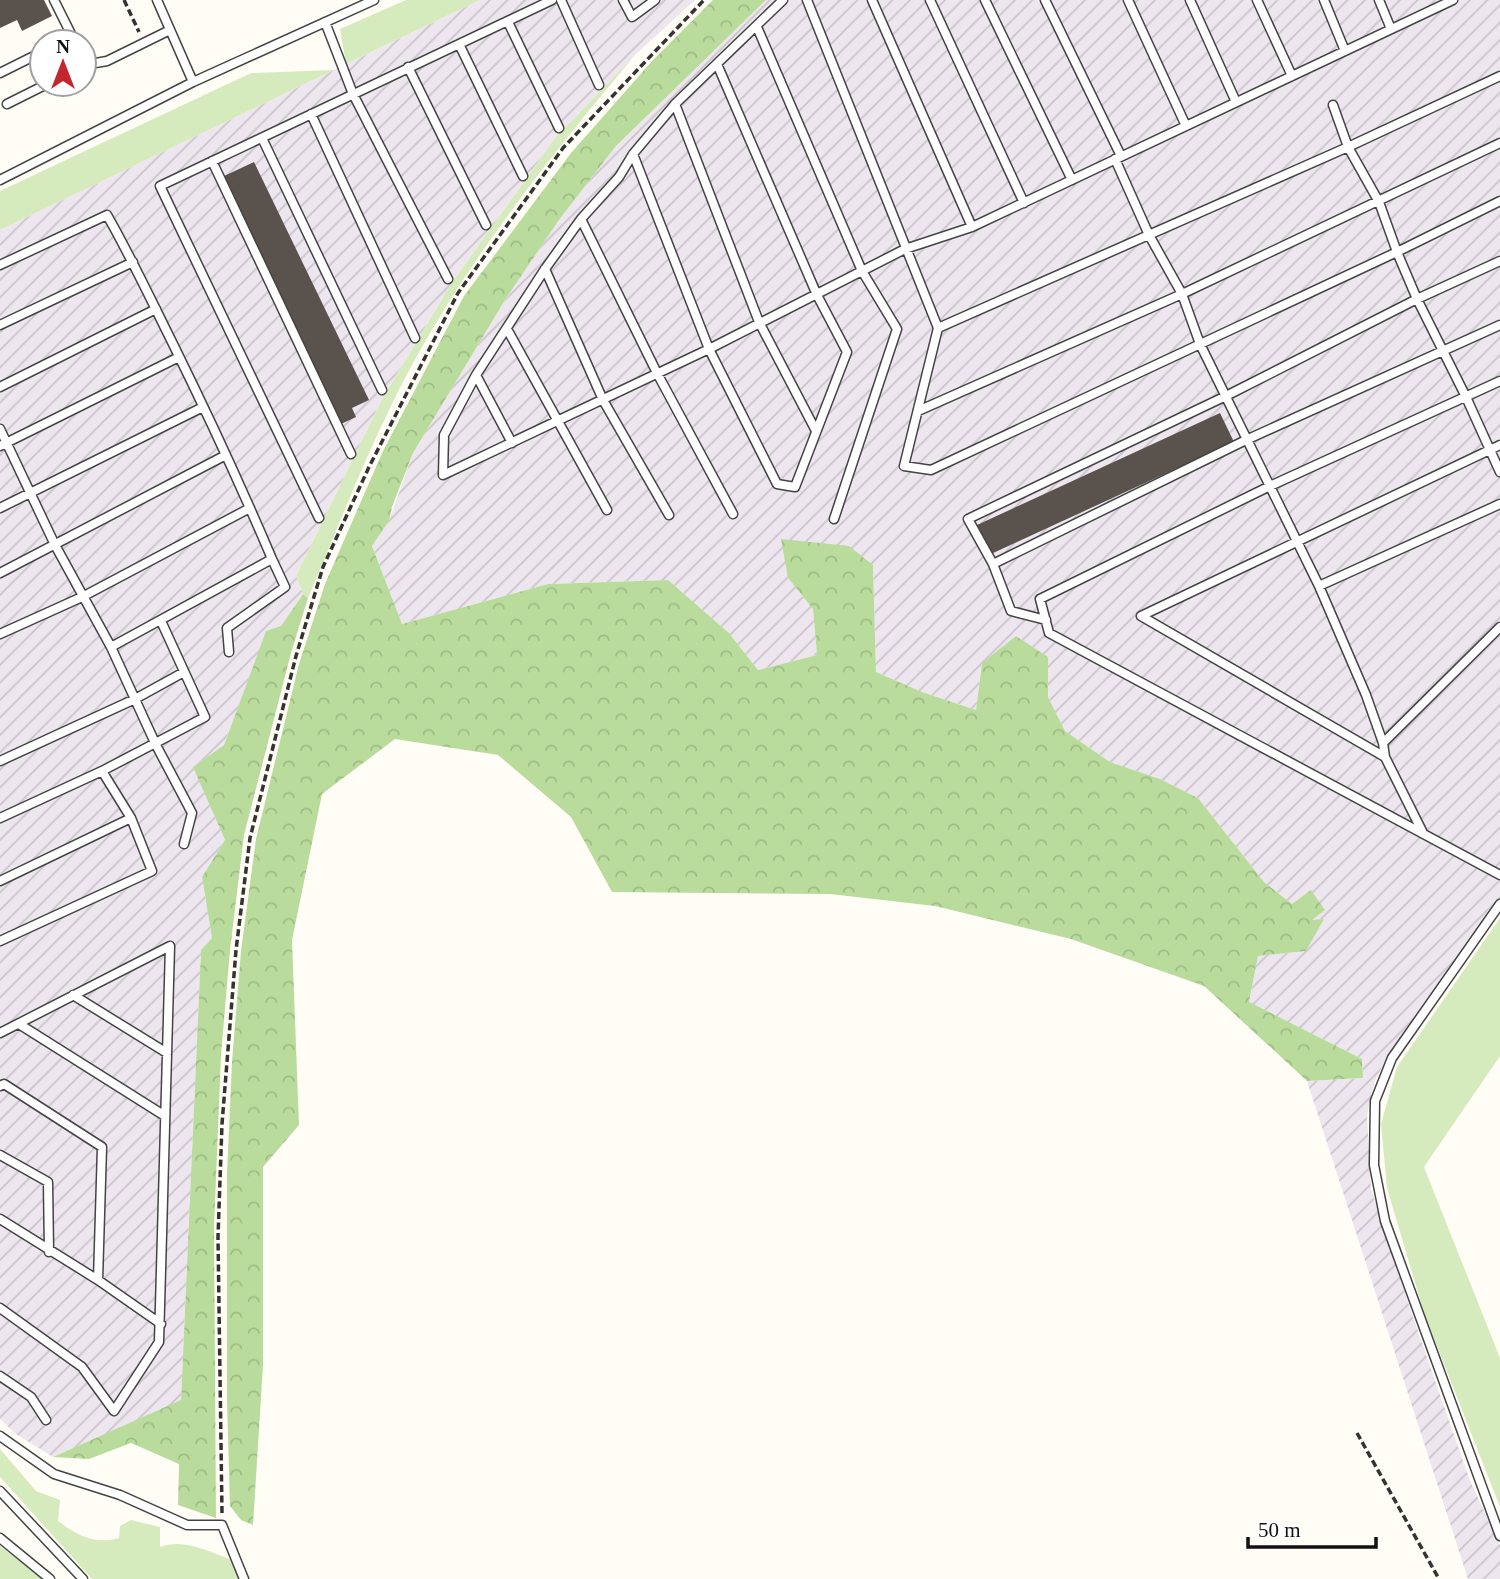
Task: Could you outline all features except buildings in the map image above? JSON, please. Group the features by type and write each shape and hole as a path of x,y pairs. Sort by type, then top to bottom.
{"lane":[{"path":"54,0 68,28"},
{"path":"157,0 193,82"},
{"path":"0,180 193,82 374,0"},
{"path":"319,518 160,186 552,0"},
{"path":"561,0 599,85"},
{"path":"623,0 632,17 655,0"},
{"path":"783,0 675,104 633,154 619,177 581,219 545,269 476,376 444,435 443,475 709,349 905,249 972,227 1391,29 1437,4 1453,0"},
{"path":"807,0 938,328 904,466 930,470 1397,252 1500,201"},
{"path":"872,0 972,227"},
{"path":"930,0 1024,203"},
{"path":"985,0 1072,180"},
{"path":"1045,0 1118,158 1149,235 1182,294 1200,344 1319,586 1366,695 1385,757 1424,834"},
{"path":"1128,0 1186,126"},
{"path":"1190,0 1236,102"},
{"path":"1257,0 1292,76"},
{"path":"1325,0 1345,51"},
{"path":"1379,0 1391,29"},
{"path":"325,22 353,94 448,279"},
{"path":"508,22 559,128"},
{"path":"757,27 862,271 897,329 834,519"},
{"path":"98,62 107,61 170,30"},
{"path":"459,44 523,176"},
{"path":"0,73 28,59"},
{"path":"633,154 709,349 777,484 794,487 847,352 817,295 717,64"},
{"path":"408,67 486,225"},
{"path":"938,328 1348,147 1500,76"},
{"path":"7,104 28,94"},
{"path":"675,104 759,322 816,431"},
{"path":"1333,105 1348,147 1379,202 1418,299 1445,351 1500,472"},
{"path":"311,114 415,338"},
{"path":"262,138 382,390"},
{"path":"918,411 1182,294 1500,143"},
{"path":"212,161 351,454"},
{"path":"0,265 107,215 134,262 226,455 285,587 227,628 229,652"},
{"path":"581,219 657,373 733,514"},
{"path":"1046,620 1011,611 993,564 968,519 1500,261"},
{"path":"0,325 134,262"},
{"path":"545,269 603,400 669,515"},
{"path":"0,387 156,309"},
{"path":"993,564 1246,440 1500,325"},
{"path":"507,329 607,510"},
{"path":"3,444 179,358"},
{"path":"476,376 512,443"},
{"path":"1500,381 1270,486 1040,599 1049,633 1500,876"},
{"path":"0,508 203,407"},
{"path":"0,429 3,444 31,492 55,545 111,647 156,745 192,813 184,844"},
{"path":"1385,757 1141,616 1500,444"},
{"path":"0,573 226,455"},
{"path":"1319,586 1500,504"},
{"path":"0,634 82,597 250,508"},
{"path":"111,647 272,559"},
{"path":"0,818 102,772 205,717 161,621"},
{"path":"1382,743 1500,627"},
{"path":"0,761 135,699 184,672"},
{"path":"0,941 152,871 131,818 102,772"},
{"path":"0,881 131,818"},
{"path":"1500,904 1392,1058 1375,1101 1374,1165 1385,1221 1500,1536"},
{"path":"0,1033 170,946 159,1342 114,1411 82,1367 0,1308"},
{"path":"73,995 167,1053"},
{"path":"19,1024 165,1116"},
{"path":"0,1086 4,1084 102,1147 98,1280"},
{"path":"0,1155 48,1182 49,1252"},
{"path":"0,1219 49,1252 98,1280 161,1324"},
{"path":"0,1376 31,1397 46,1420"},
{"path":"0,1436 54,1474 120,1495 187,1525 222,1525 244,1579"},
{"path":"0,1491 83,1579"},
{"path":"0,1538 50,1579"}],"path":[{"path":"124,0 145,43"},
{"path":"222,1525 218,1237 222,1124 236,950 250,838 292,668 323,567 369,467 458,293 563,148 704,0"},
{"path":"1357,1433 1439,1579"}],"shaded area":[{"path":"480,0 695,0 635,55 555,138 451,284 381,401 296,576 303,594 281,626 266,632 224,745 194,767 225,840 202,877 212,938 201,950 181,1401 53,1457 16,1434 0,1419 0,230"},
{"path":"766,0 1500,0 1500,901 1496,899 1387,1057 1374,1083 1367,1115 1371,1189 1470,1481 1500,1545 1500,1579 1468,1579 1307,1081 1363,1078 1362,1059 1249,1003 1258,956 1306,951 1323,919 1311,921 1310,891 1292,904 1264,882 1198,798 1160,779 1110,762 1065,731 1048,697 1048,657 982,663 976,710 922,692 876,672 873,565 788,578 813,609 817,655 758,670 729,633 668,580 548,584 402,624 372,546 389,521 413,453 505,300 559,220 616,146"}],"green space":[{"path":"406,0 480,0 346,64 340,29"},
{"path":"713,0 766,0 616,146 559,220 505,300 413,453 389,521 372,546 402,624 548,584 668,580 729,633 758,670 817,655 813,609 788,578 781,539 849,546 873,565 876,672 922,692 976,710 982,663 1016,636 1048,657 1048,697 1065,731 1110,762 1160,779 1198,798 1264,882 1292,904 1311,890 1325,910 1312,920 1324,919 1306,951 1258,956 1249,1002 1362,1059 1363,1078 1307,1081 1204,986 1071,939 935,906 830,894 612,892 571,817 498,755 395,739 322,794 292,940 299,1125 263,1167 263,1365 253,1525 241,1520 230,1506 227,1173 232,1062 241,951 256,839 299,664 325,584 383,451 464,296 571,153 653,60"},
{"path":"635,55 534,181 471,268 442,314 379,431 308,598 303,594 296,576 381,401 451,284 555,138"},
{"path":"334,70 0,230 0,191 251,73"},
{"path":"303,594 308,598 244,835 230,950 221,1055 214,1227 216,1518 178,1505 179,1464 131,1443 89,1459 53,1457 181,1400 201,950 212,938 202,877 225,840 193,767 224,745 266,631 281,626"},
{"path":"1500,918 1500,1056 1424,1167 1500,1358 1500,1507 1424,1313 1387,1188 1381,1124 1397,1067"},
{"path":"0,1449 36,1491 60,1500 58,1521 72,1531 94,1539 110,1540 119,1538 120,1526 131,1520 160,1527 160,1547 187,1545 230,1559 239,1579 92,1579 0,1477"},
{"path":"0,1546 44,1579 0,1579"}]}
